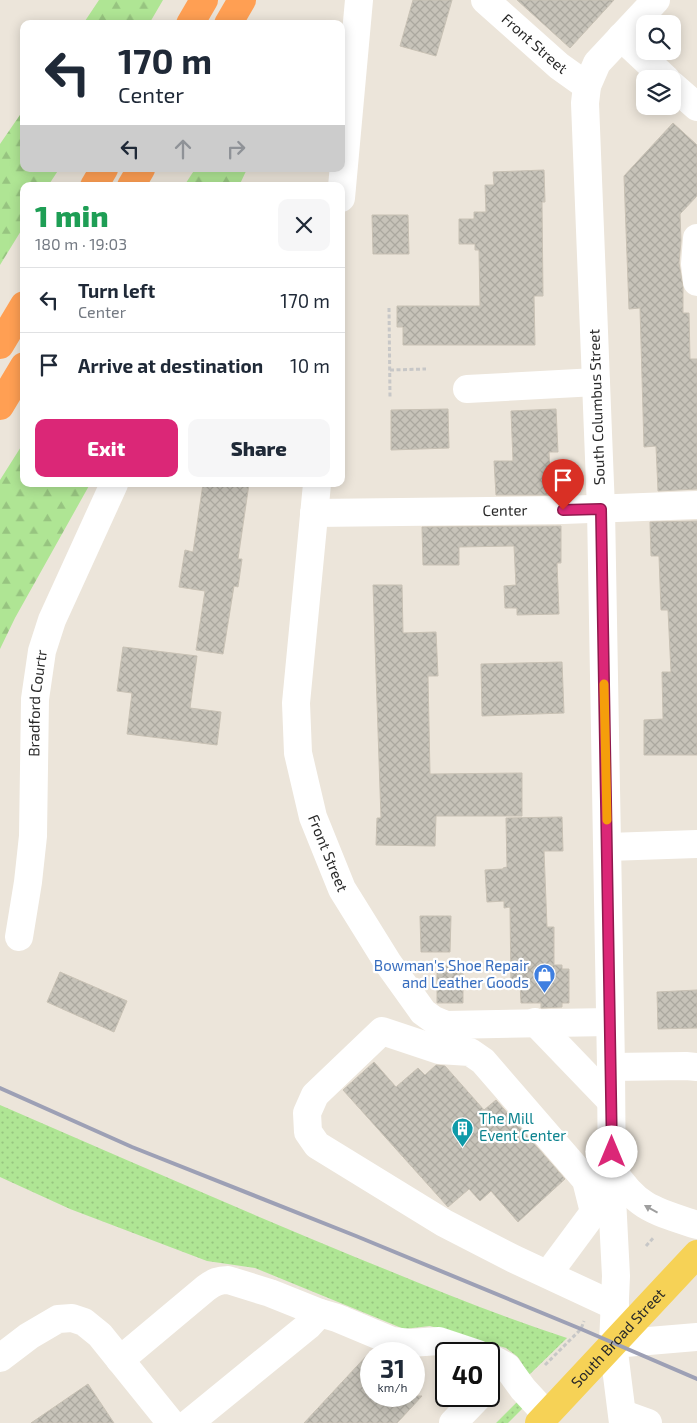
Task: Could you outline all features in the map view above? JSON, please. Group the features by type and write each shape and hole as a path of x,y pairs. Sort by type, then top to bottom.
{"highway":[{"path":"192,20 204,0"},
{"path":"230,20 242,0"},
{"path":"0,345 20,312"},
{"path":"0,406 20,373"}],"main road":[{"name":"South Broad Street","path":"542,1421 697,1254"}],"street":[{"path":"345,154 359,0"},
{"name":"Front Street","path":"485,0 559,66 587,86"},
{"name":"South Columbus Street","path":"623,1419 613,1344 616,1276 603,1212 612,1169 608,847 601,509 585,103 587,86 597,63 656,0"},
{"path":"621,37 656,70"},
{"path":"681,92 697,107"},
{"path":"697,238 695,250 697,282"},
{"path":"467,389 596,382"},
{"name":"Bradford Courtr","path":"19,937 28,882 32,836 35,699 42,652 52,620 113,487"},
{"name":"Front Street","path":"317,487 296,703 298,753 313,817 342,889 388,963 423,1012 434,1020 446,1024 610,1022"},
{"name":"Center","path":"314,513 601,509 697,505"},
{"path":"608,847 697,844"},
{"path":"535,1022 611,1102"},
{"path":"548,1274 603,1212 586,1180 483,1061 470,1052 439,1050 382,1031 314,1095 307,1113 308,1132 317,1145 444,1222 548,1274 615,1306"},
{"path":"611,1067 686,1066 697,1068"},
{"path":"612,1169 623,1187 638,1201 660,1213 697,1225"},
{"path":"120,1360 206,1288 214,1282 221,1280 228,1280 270,1293 392,1340 410,1343 442,1342"},
{"path":"189,1423 308,1326 320,1313"},
{"path":"0,1358 29,1336 58,1319 72,1318 84,1322 100,1335 171,1423"},
{"path":"613,1344 697,1337"},
{"path":"500,1373 524,1389 542,1421"},
{"path":"454,1423 469,1407"},
{"path":"623,1419 648,1423"}],"path":[{"path":"389,308 390,398"},
{"path":"390,370 426,369"},
{"path":"545,1365 581,1329 586,1315"}],"green space":[{"path":"99,0 163,0 151,20 86,20"},
{"path":"20,115 20,172 57,172 51,182 20,182 20,232 0,265 0,144"},
{"path":"193,172 246,172 241,182 187,182"},
{"path":"20,448 20,487 88,487 15,618 0,649 0,480"},
{"path":"0,1105 355,1257 487,1310 567,1338 529,1375 518,1357 506,1348 500,1346 500,1342 485,1342 430,1326 404,1329 255,1268 207,1261 70,1209 0,1177"},
{"path":"518,1401 524,1407 508,1423 496,1423"}],"building":[{"path":"413,0 452,0 436,56 400,46"},
{"path":"517,0 614,0 570,48"},
{"path":"673,123 697,145 697,196 680,214 681,241 679,263 683,287 683,313 689,313 690,359 697,359 697,489 658,491 656,446 644,447 640,308 629,309 624,176"},
{"path":"544,170 545,202 542,202 543,296 534,296 535,345 403,345 403,327 397,327 397,306 480,306 479,250 475,250 475,244 459,244 459,219 474,219 474,212 486,212 485,185 494,185 493,172"},
{"path":"372,215 408,215 409,254 373,254"},
{"path":"448,409 449,448 391,450 391,410"},
{"path":"556,409 558,452 549,452 551,495 496,495 494,461 513,461 511,411"},
{"path":"203,487 249,487 238,559 242,559 238,587 234,586 223,654 196,650 205,591 179,587 185,550 193,552"},
{"path":"697,521 697,755 644,755 644,720 663,719 662,672 671,672 668,610 661,610 659,556 651,556 650,522"},
{"path":"561,526 561,563 557,563 559,614 517,615 517,608 505,608 504,586 516,585 514,546 459,547 459,565 423,565 422,527"},
{"path":"373,585 402,585 403,633 436,632 438,676 428,676 430,774 522,773 522,816 436,816 435,846 376,845 377,818 381,818"},
{"path":"123,647 197,656 190,708 221,712 217,745 127,734 132,693 117,691"},
{"path":"562,662 564,713 482,716 481,664"},
{"path":"562,817 563,851 544,851 547,927 554,927 554,965 562,965 562,969 569,969 569,1003 562,1003 562,1007 541,1008 541,1003 521,1003 520,984 511,985 510,907 504,908 504,901 487,902 485,870 507,867 506,818"},
{"path":"420,916 451,916 450,952 421,952"},
{"path":"437,966 463,966 463,1003 437,1003"},
{"path":"60,972 127,1001 114,1032 47,1002"},
{"path":"697,990 697,1028 658,1029 657,992"},
{"name":"The Mill Event Center","path":"374,1062 396,1087 418,1068 425,1075 436,1065 445,1066 484,1110 496,1100 565,1179 518,1222 491,1191 480,1201 469,1189 448,1207 343,1090"},
{"path":"360,1363 360,1407 412,1407 397,1423 304,1423"},
{"path":"88,1384 114,1423 31,1423"}],"railway":[{"path":"0,1088 132,1147 356,1236 697,1379"}],"slow traffic":[{"path":"604,684 607,820"}],"place":[{"name":"Bowman's Shoe Repair and Leather Goods","path":"545,994"},
{"name":"The Mill Event Center","path":"463,1147"}],"route":[{"path":"563,510 601,509 612,1152"}]}
